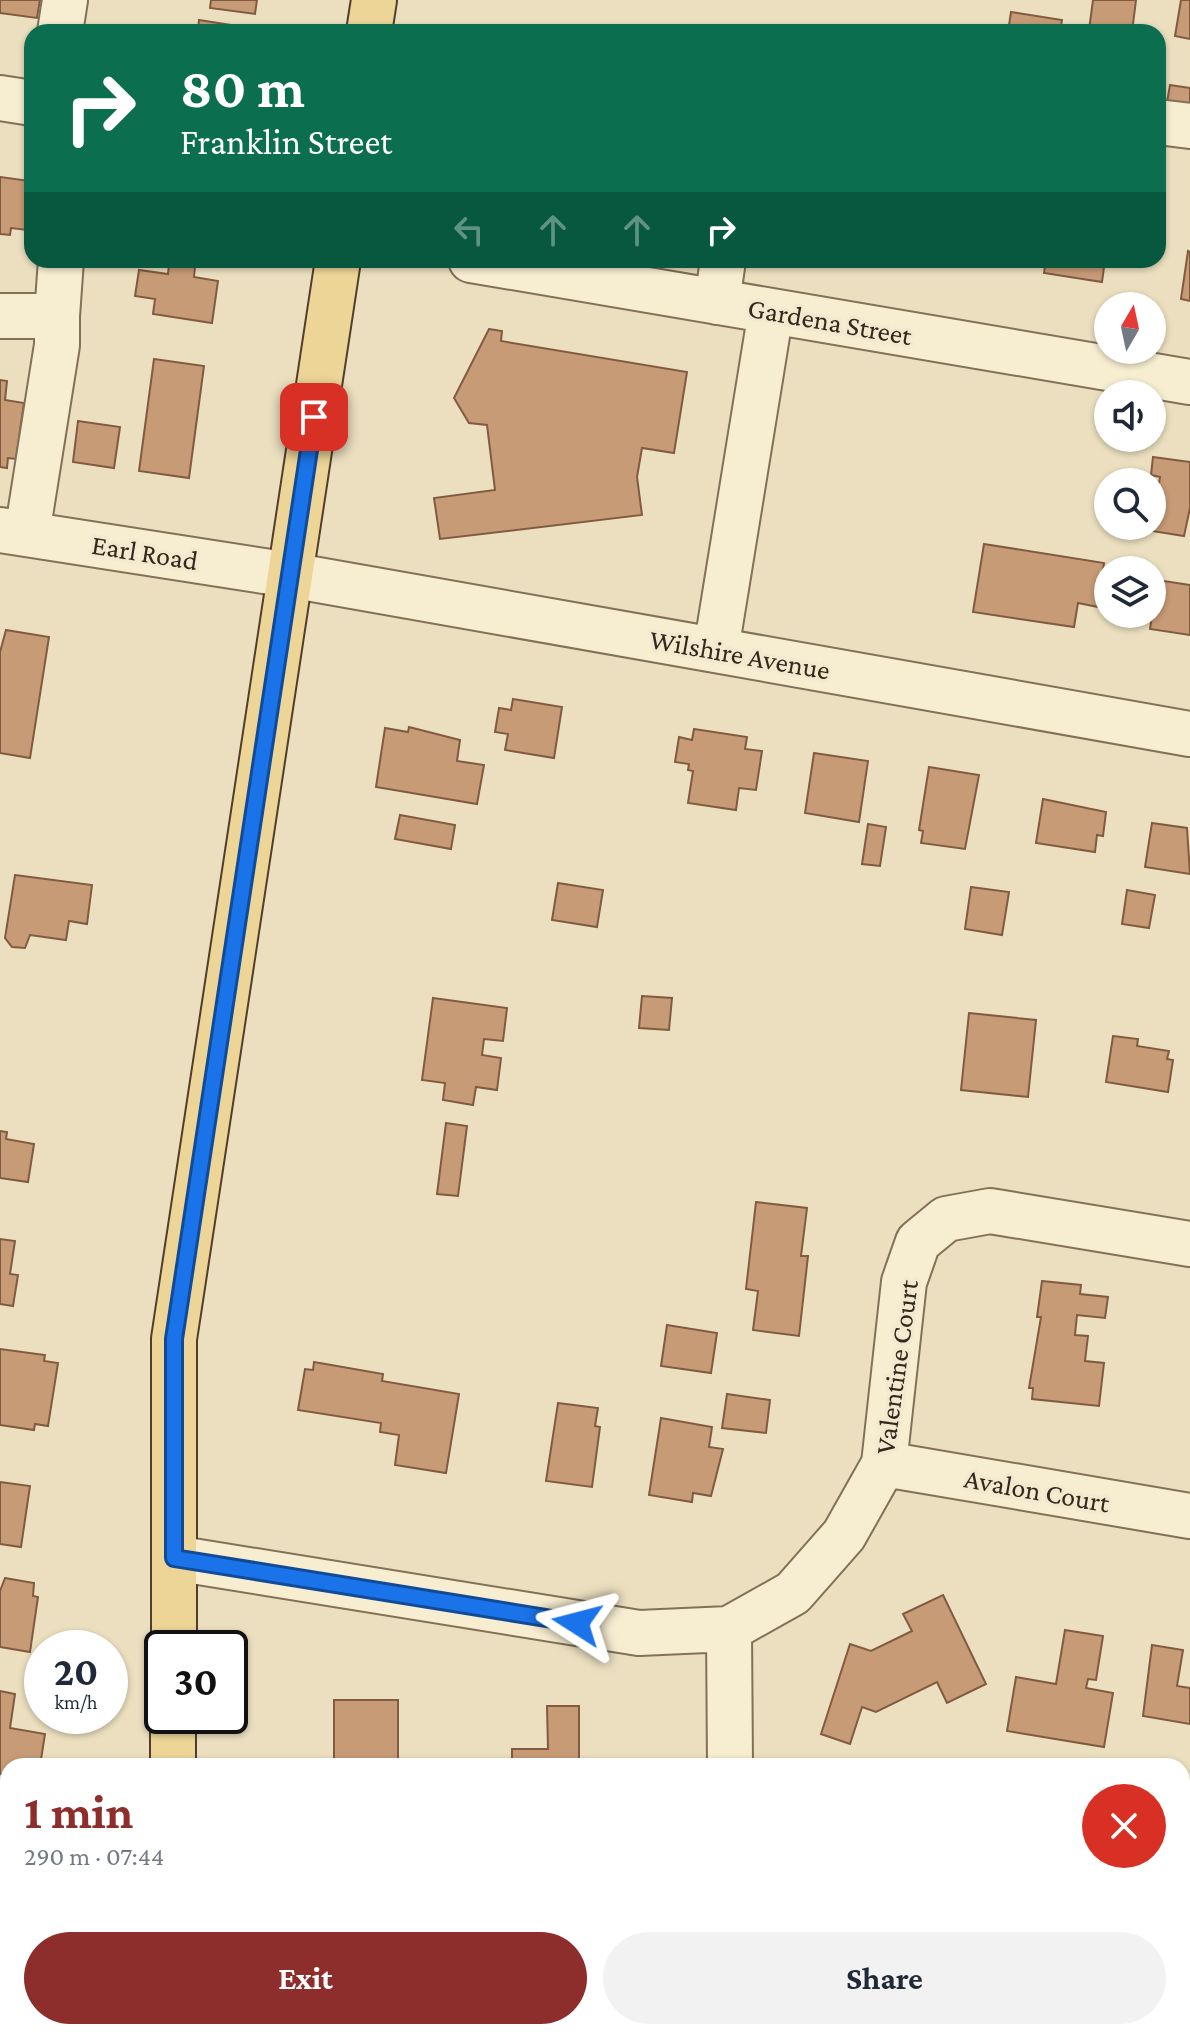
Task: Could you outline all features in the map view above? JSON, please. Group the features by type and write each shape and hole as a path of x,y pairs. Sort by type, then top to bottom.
{"main road":[{"path":"370,24 374,0"},
{"path":"174,1630 174,1339 337,268"},
{"path":"173,1734 173,1758"}],"street":[{"path":"61,24 65,0"},
{"path":"0,98 24,102"},
{"path":"1166,123 1190,126"},
{"path":"13,532 57,345 60,268"},
{"name":"Gardena Street","path":"570,268 720,281 771,311 1190,382"},
{"path":"716,650 771,311"},
{"path":"0,316 57,316"},
{"name":"Earl Road","path":"13,532 290,575"},
{"name":"Wilshire Avenue","path":"290,575 1190,734"},
{"name":"Valentine Court","path":"174,1558 639,1633 729,1629 793,1593 844,1535 884,1464 904,1282 918,1242 946,1219 990,1211 1190,1244"},
{"name":"Avalon Court","path":"884,1464 1190,1516"},
{"path":"729,1629 730,1758"}],"building":[{"path":"0,0 40,0 37,18 0,13"},
{"path":"211,0 257,0 255,14 210,8"},
{"path":"1093,0 1136,0 1133,24 1090,24"},
{"path":"1181,0 1190,0 1190,39 1175,36"},
{"path":"1011,12 1062,20 1061,24 1009,24"},
{"path":"199,20 225,24 199,24"},
{"path":"1170,85 1190,88 1190,111 1166,108"},
{"path":"0,177 24,180 24,230 11,228 10,235 0,234"},
{"path":"1190,252 1190,301 1181,299"},
{"path":"169,268 195,268 194,277 218,281 212,323 153,314 155,299 135,296 139,270 168,274"},
{"path":"1045,268 1104,268 1102,282 1044,273"},
{"path":"489,329 502,331 501,341 687,372 674,453 642,448 637,477 642,515 440,539 434,498 495,490 487,425 469,423 454,398"},
{"path":"154,359 204,366 189,478 139,471"},
{"path":"0,380 7,381 5,400 24,403 16,459 8,458 7,468 0,467"},
{"path":"78,421 120,427 114,468 73,462"},
{"path":"1153,457 1190,462 1190,508 1184,536 1166,533 1166,468 1152,468"},
{"path":"984,544 1094,561 1094,606 1078,603 1074,627 973,612"},
{"path":"1166,581 1190,585 1190,635 1150,629 1166,628"},
{"path":"6,630 49,637 30,758 0,753 0,652"},
{"path":"513,699 562,707 554,758 505,750 508,734 495,732 499,708 511,710"},
{"path":"409,727 460,740 457,761 484,765 477,804 376,787 385,728 408,732"},
{"path":"694,729 747,737 745,749 762,751 756,790 739,788 736,810 688,803 693,771 688,770 689,764 675,762 679,737 692,740"},
{"path":"814,753 868,761 859,822 805,813"},
{"path":"929,767 979,775 965,849 921,843 923,831 919,830"},
{"path":"1043,799 1106,812 1103,836 1097,835 1095,852 1036,843"},
{"path":"400,815 455,825 451,849 395,839"},
{"path":"1152,823 1187,828 1190,874 1145,867"},
{"path":"868,824 886,827 880,866 862,864"},
{"path":"15,875 92,885 87,924 69,921 66,940 30,935 25,948 12,947 5,938"},
{"path":"558,883 603,890 597,927 552,920"},
{"path":"971,887 1009,892 1002,935 965,929"},
{"path":"1127,890 1155,895 1149,928 1122,924"},
{"path":"642,996 672,998 669,1030 639,1028"},
{"path":"433,998 507,1008 503,1041 484,1039 482,1055 501,1058 497,1090 476,1087 473,1105 443,1100 445,1083 422,1080"},
{"path":"969,1013 1036,1020 1028,1097 961,1090"},
{"path":"1113,1036 1138,1039 1137,1046 1169,1051 1167,1059 1173,1060 1168,1092 1106,1082"},
{"path":"446,1123 467,1126 458,1196 437,1194"},
{"path":"0,1131 7,1132 6,1139 34,1144 28,1182 0,1178"},
{"path":"756,1202 807,1208 801,1256 808,1256 799,1336 753,1330 758,1291 746,1289"},
{"path":"0,1239 15,1241 10,1274 18,1275 13,1306 0,1304"},
{"path":"1042,1281 1081,1285 1080,1294 1108,1297 1105,1318 1077,1315 1075,1335 1088,1336 1085,1361 1104,1363 1099,1406 1032,1399 1033,1388 1029,1388 1041,1317 1037,1317"},
{"path":"667,1325 717,1333 711,1373 661,1366"},
{"path":"0,1349 45,1355 44,1361 58,1363 48,1426 35,1424 34,1430 0,1425"},
{"path":"314,1362 383,1374 382,1381 459,1394 446,1473 395,1465 399,1435 380,1432 381,1423 298,1410 305,1369 313,1370"},
{"path":"727,1394 770,1400 766,1433 722,1428"},
{"path":"558,1403 598,1408 595,1426 600,1427 592,1487 546,1481"},
{"path":"661,1418 712,1427 709,1447 723,1449 711,1496 693,1493 692,1502 649,1495"},
{"path":"0,1482 30,1486 21,1547 0,1544"},
{"path":"5,1578 34,1583 33,1596 38,1597 33,1630 24,1630 24,1651 0,1647 0,1591"},
{"path":"943,1595 986,1684 947,1703 937,1682 876,1712 862,1707 850,1744 821,1734 850,1644 871,1651 912,1631 903,1614"},
{"path":"1065,1630 1103,1636 1096,1680 1088,1679 1086,1688 1113,1693 1104,1747 1007,1731 1016,1677 1056,1684"},
{"path":"1152,1645 1183,1650 1177,1686 1190,1688 1190,1724 1143,1716"},
{"path":"0,1691 15,1694 10,1728 24,1730 24,1734 45,1734 41,1758 0,1758"},
{"path":"334,1700 398,1700 398,1758 334,1758"},
{"path":"547,1706 579,1706 579,1758 512,1758 512,1749 548,1749"}],"route":[{"path":"314,417 174,1339 174,1558 577,1623"}]}
